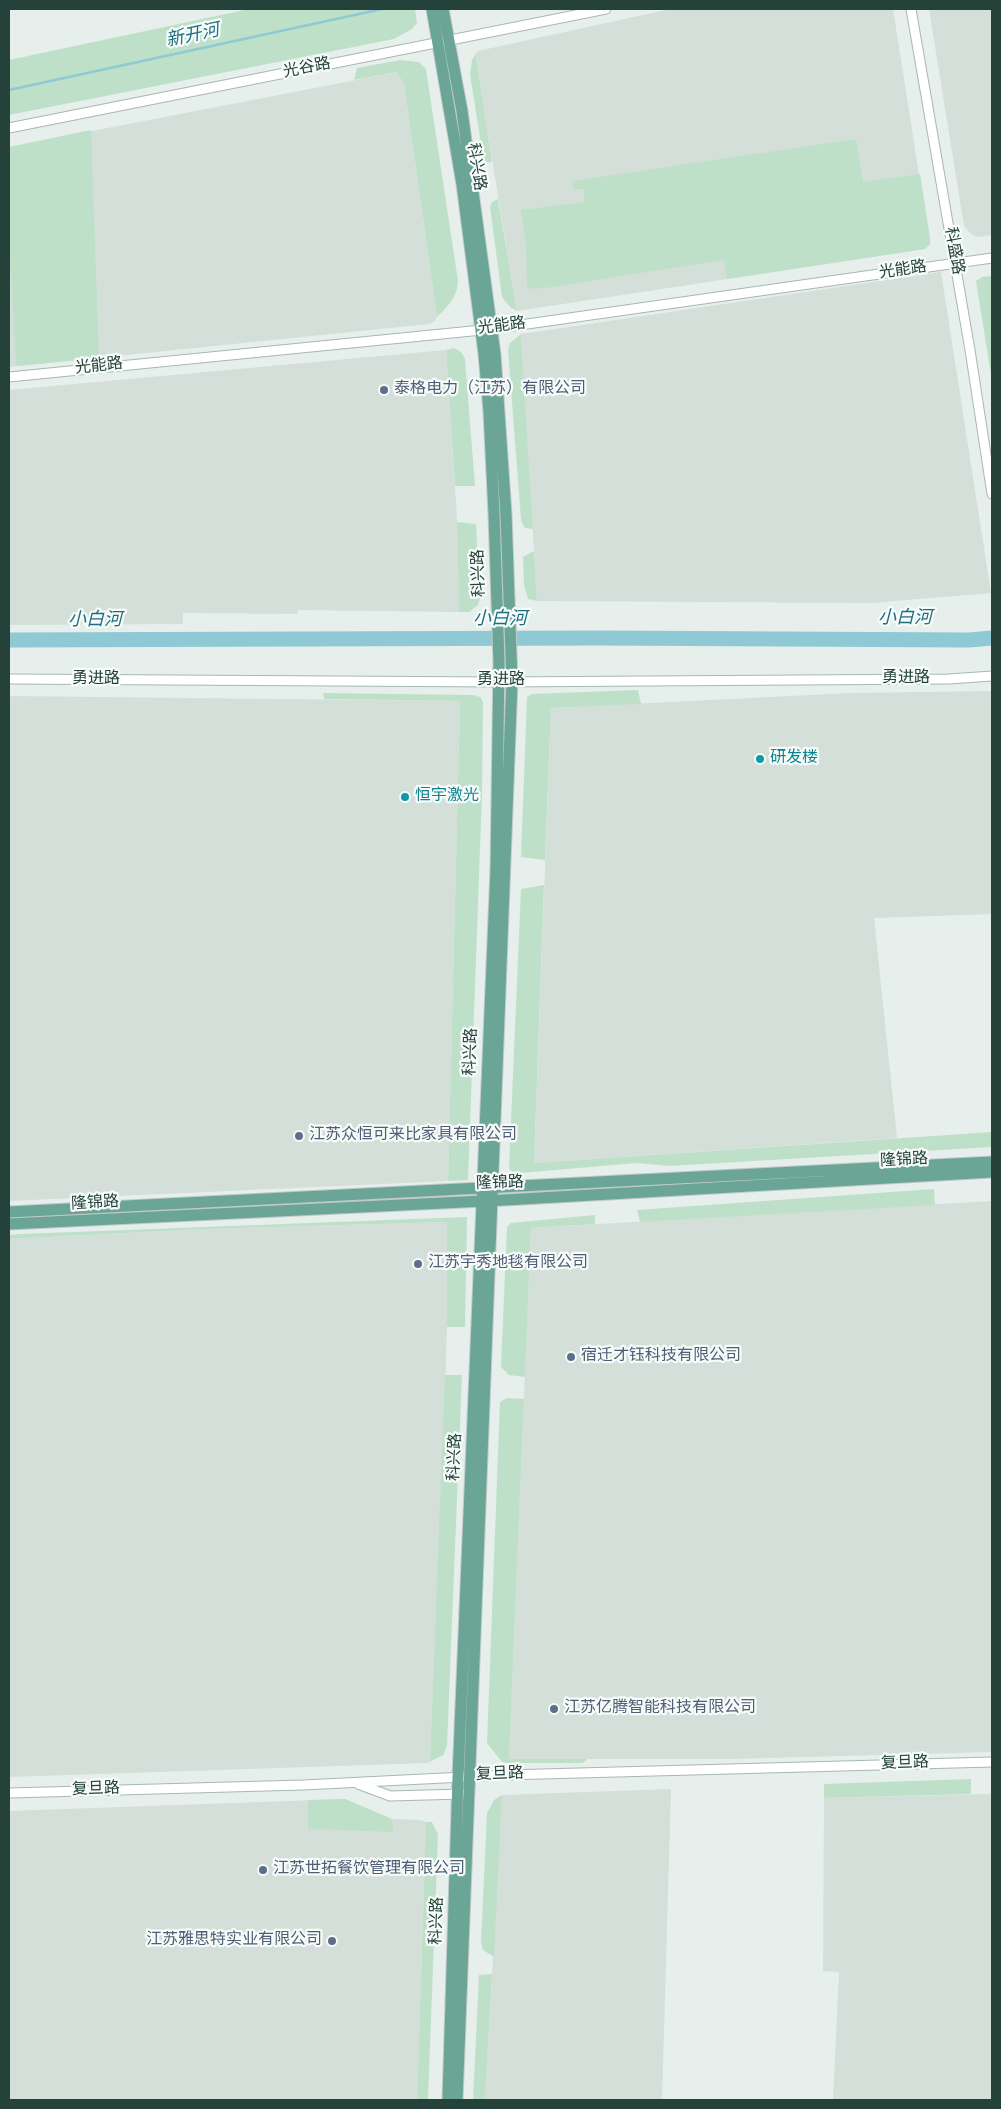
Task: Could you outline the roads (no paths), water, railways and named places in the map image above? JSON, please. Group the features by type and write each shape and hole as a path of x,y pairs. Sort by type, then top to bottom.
{"main road":[{"name":"科兴路","path":"432,9 444,42"},
{"name":"科兴路","path":"444,9 444,42 462,184 487,329 500,431 512,662 488,1195 458,1777 464,1794 457,2100"},
{"name":"科兴路","path":"448,2100 464,1794 470,1776 496,869 499,662 487,329"},
{"name":"隆锦路","path":"9,1224 992,1162"},
{"name":"隆锦路","path":"9,1212 488,1195 992,1172"}],"street":[{"name":"光谷路","path":"9,128 606,9"},
{"name":"科盛路","path":"911,9 992,494"},
{"name":"光能路","path":"9,376 487,329 992,258"},
{"name":"勇进路","path":"9,679 499,682 949,679 992,676"},
{"name":"复旦路","path":"9,1793 353,1782 470,1776 992,1762"},
{"path":"353,1782 390,1796 464,1794"}],"waterway":[{"name":"新开河","path":"9,90 382,9"},
{"name":"小白河","path":"9,640 598,638 969,640 992,638"}],"place":[{"name":"泰格电力（江苏）有限公司","path":"384,390"},
{"name":"研发楼","path":"760,759"},
{"name":"恒宇激光","path":"405,797"},
{"name":"江苏众恒可来比家具有限公司","path":"299,1136"},
{"name":"江苏宇秀地毯有限公司","path":"418,1264"},
{"name":"宿迁才钰科技有限公司","path":"571,1357"},
{"name":"江苏亿腾智能科技有限公司","path":"554,1709"},
{"name":"江苏世拓餐饮管理有限公司","path":"263,1870"},
{"name":"江苏雅思特实业有限公司","path":"332,1941"}]}
